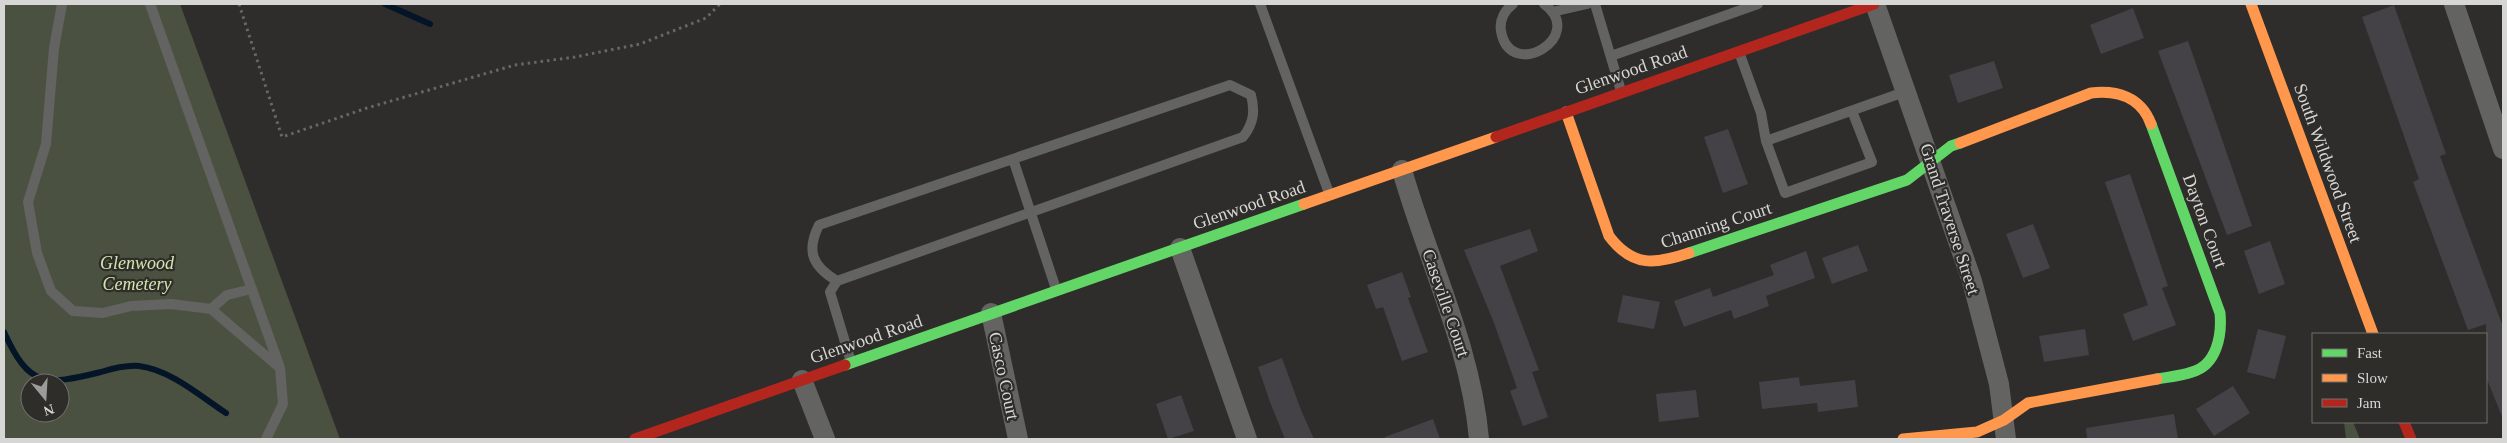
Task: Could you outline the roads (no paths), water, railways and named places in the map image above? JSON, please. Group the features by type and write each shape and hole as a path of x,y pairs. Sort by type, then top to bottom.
{"street":[{"name":"Glenwood Road","path":"635,439 1874,4"},
{"name":"Grand Traverse Street","path":"1874,4 1931,159 1972,281 1999,384 2005,430"},
{"name":"South Wildwood Street","path":"2251,4 2372,333"},
{"path":"2454,4 2503,149"},
{"name":"Dayton Court","path":"1903,439 2005,430 2028,403 2194,372 2207,363 2218,348 2222,331 2220,313 2149,118 2140,104 2128,95 2110,90 2092,92 1951,146 1931,159"},
{"name":"Channing Court","path":"1566,112 1609,236 1623,253 1646,262 1662,262 1683,257 1907,180 1931,159"},
{"name":"Caseville Court","path":"1402,170 1414,213 1468,366 1476,402 1480,439"},
{"path":"1180,248 1246,439"},
{"name":"Casco Court","path":"991,313 1018,439"},
{"path":"802,380 825,439"},
{"path":"2404,423 2411,439"}],"lane":[{"path":"62,4 54,48 46,144 28,202 37,253 51,291 73,311 103,314 131,306 171,304 211,309 280,368"},
{"path":"150,4 280,368 283,404 266,439"},
{"path":"1260,4 1330,195"},
{"path":"1513,4 1505,12 1501,30 1509,46 1524,54 1541,51 1553,39 1556,21 1552,12 1544,4"},
{"path":"1552,12 1588,4"},
{"path":"1595,4 1622,92"},
{"path":"1611,56 1758,4"},
{"path":"1738,51 1761,113 1766,141 1785,193 1872,162 1852,111"},
{"path":"837,281 822,272 814,261 811,242 819,225 1230,85 1251,95 1255,110 1250,128 1243,137 837,281 830,292 851,362"},
{"path":"1766,141 1906,92"},
{"path":"1012,159 1057,290"},
{"path":"211,309 227,295 252,289"}],"waterway":[{"path":"385,4 430,24"},
{"path":"4,332 22,363 31,373 40,378 52,380 81,377 129,366 151,368 174,378 226,413"}],"park label":[{"name":"Glenwood Cemetery","path":"137,273"}]}
